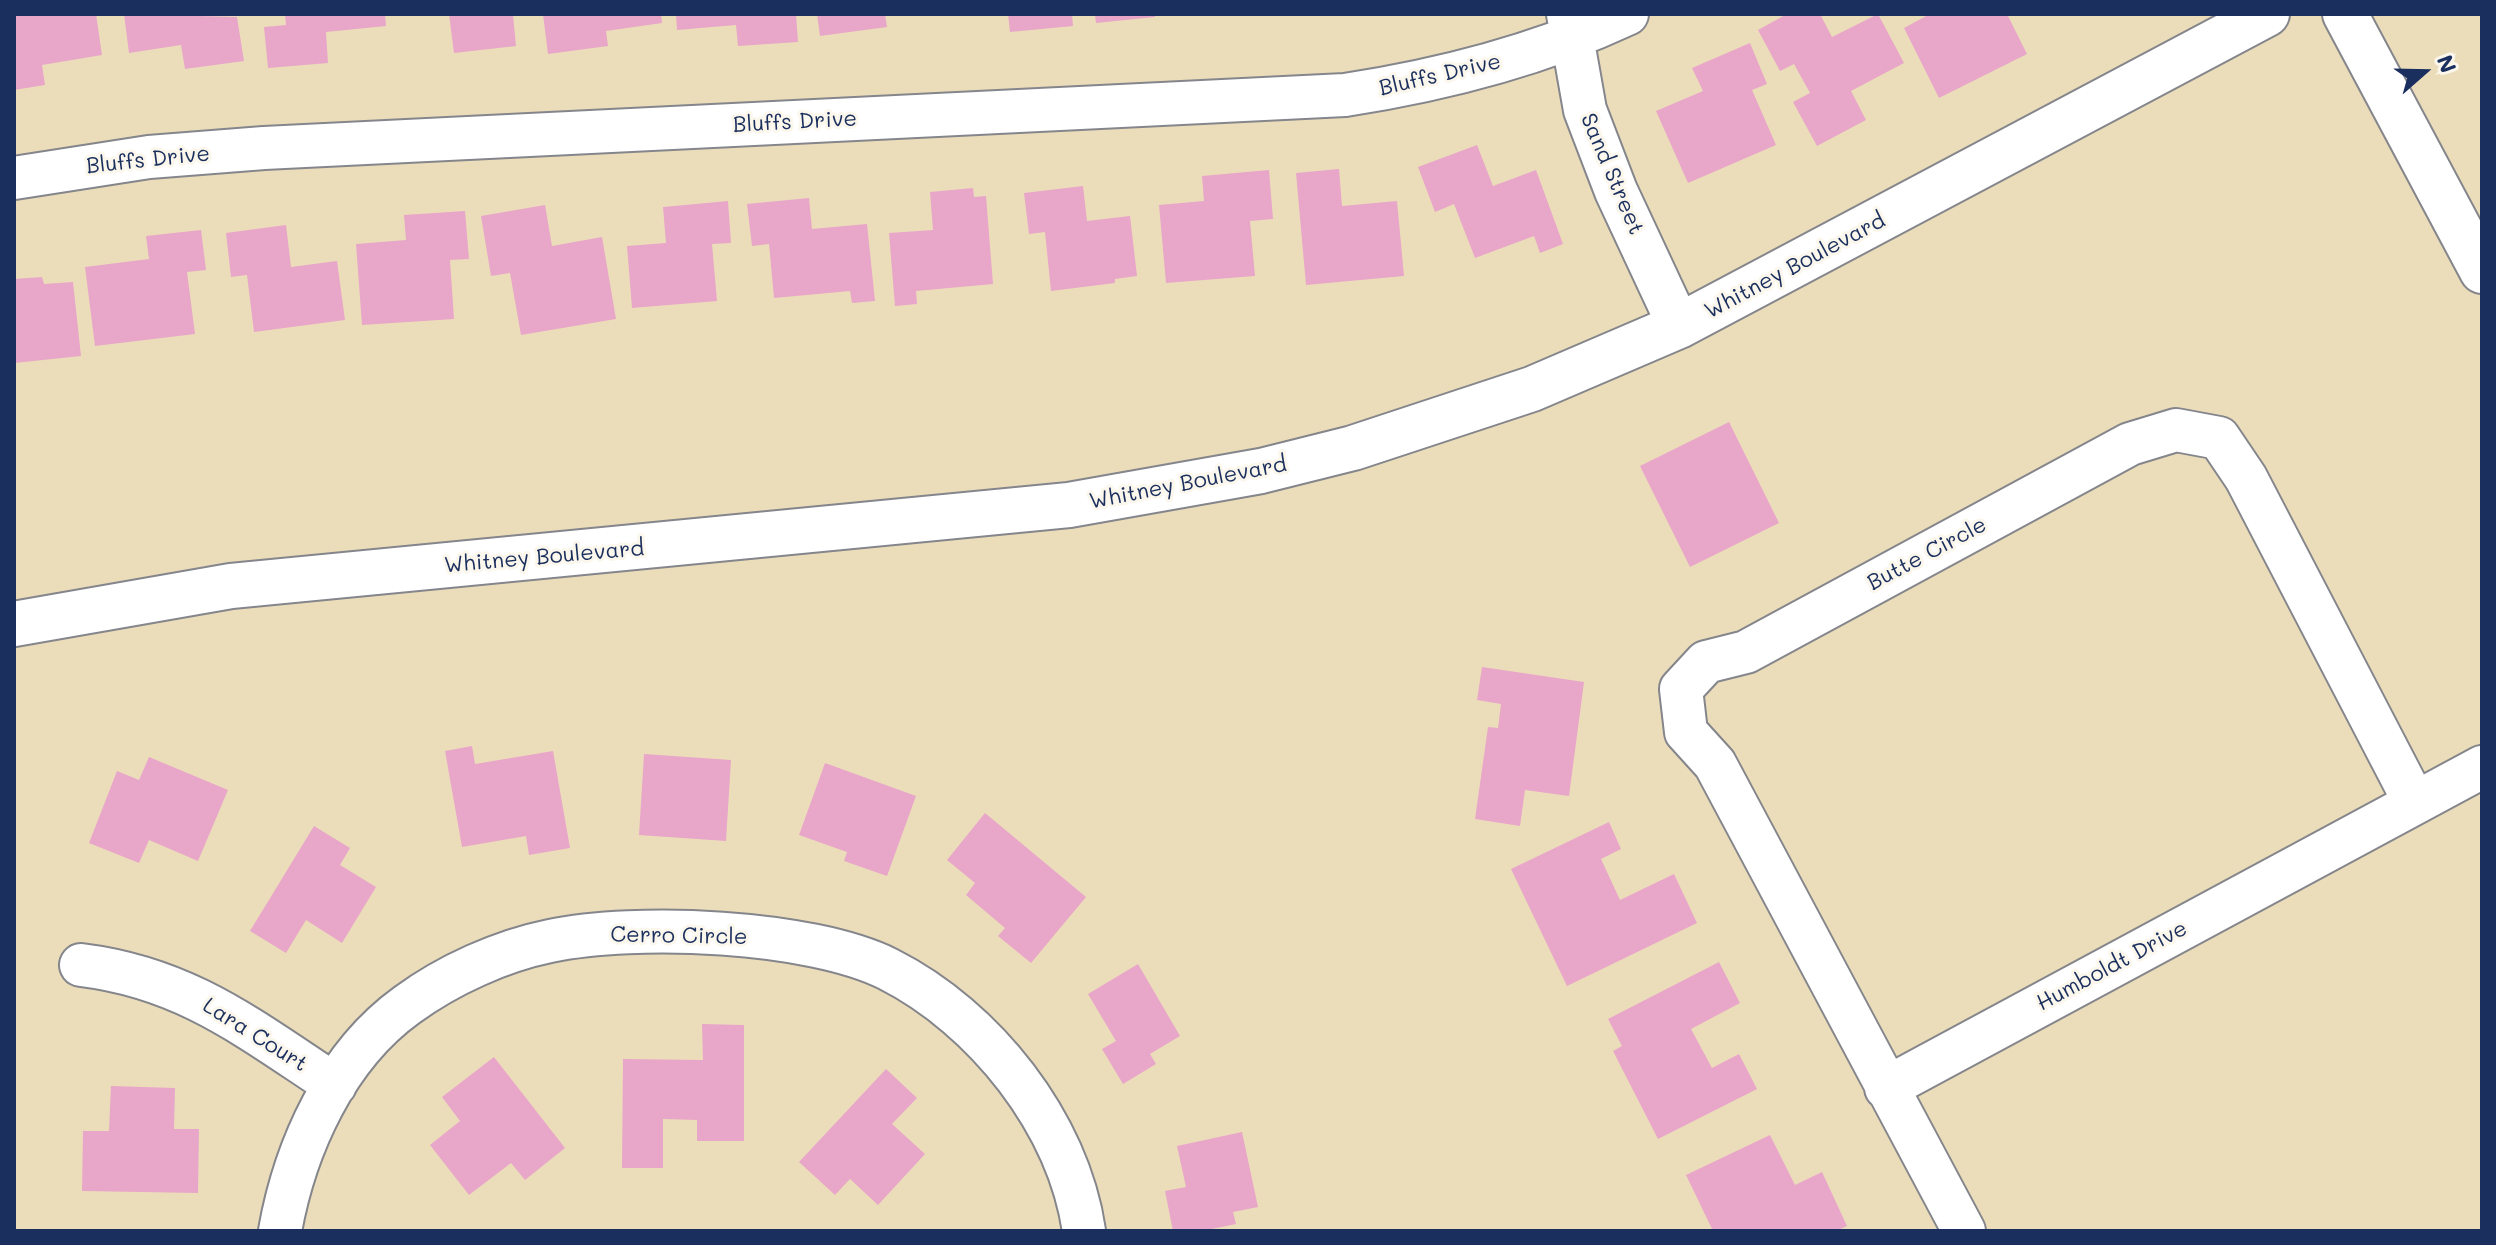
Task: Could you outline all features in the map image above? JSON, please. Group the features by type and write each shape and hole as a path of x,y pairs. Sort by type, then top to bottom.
{"street":[{"name":"Bluffs Drive","path":"14,178 149,157 264,148 1345,95 1433,82 1569,26 1627,14"},
{"name":"Whitney Boulevard","path":"14,624 231,586 964,518 1164,490 1353,448 1546,384 1679,326 2267,14"},
{"path":"2345,14 2482,271"},
{"name":"Sand Street","path":"1569,26 1585,110 1616,191 1679,326"},
{"name":"Butte Circle","path":"1886,1088 1715,764 1686,732 1681,689 1706,662 1746,652 2130,444 2176,430 2219,438 2246,478 2415,803"},
{"name":"Humboldt Drive","path":"1886,1088 2482,767"},
{"name":"Cerro Circle","path":"280,1231 305,1141 335,1085 366,1045 406,1006 450,978 549,941 652,932 779,939 834,949 887,969 935,997 978,1033 1016,1076 1049,1131 1067,1172 1084,1231"},
{"name":"Lara Court","path":"81,965 120,970 211,1003 335,1085"},
{"path":"1886,1088 1964,1231"}],"building":[{"path":"14,14 96,14 102,55 42,65 45,85 14,90"},
{"path":"124,14 237,17 244,61 185,69 181,45 129,53"},
{"path":"285,14 385,14 386,26 326,32 328,63 268,68 264,27 286,25"},
{"path":"449,14 513,15 516,46 454,53"},
{"path":"543,14 661,14 662,23 606,31 608,46 548,54"},
{"path":"676,14 796,14 798,42 738,46 736,25 677,30"},
{"path":"817,14 885,14 887,27 820,36"},
{"path":"1008,14 1072,14 1073,26 1010,32"},
{"path":"1095,14 1155,14 1155,17 1096,23"},
{"path":"1787,14 1820,14 1832,37 1878,14 1904,63 1851,91 1866,120 1817,146 1793,102 1810,93 1794,64 1780,71 1758,30"},
{"path":"1930,14 2007,14 2027,54 1939,98 1904,28"},
{"path":"1750,43 1767,84 1752,90 1776,145 1688,183 1656,111 1703,91 1692,68"},
{"path":"1477,145 1493,186 1536,170 1563,244 1540,253 1534,236 1475,258 1454,204 1435,212 1418,167"},
{"path":"1339,169 1342,206 1397,201 1404,276 1306,285 1296,173"},
{"path":"1269,170 1273,219 1250,221 1255,276 1166,283 1159,205 1204,201 1202,176"},
{"path":"1083,186 1087,221 1130,216 1137,276 1115,279 1115,283 1051,291 1045,232 1029,234 1024,193"},
{"path":"973,188 974,197 986,196 993,284 916,291 917,304 895,306 889,233 933,230 930,192"},
{"path":"809,198 812,229 867,224 875,301 852,303 850,291 774,298 769,244 752,246 747,204"},
{"path":"728,201 731,243 712,244 717,301 632,308 627,246 666,243 663,207"},
{"path":"545,205 552,246 602,237 616,319 521,335 510,273 491,276 481,216"},
{"path":"465,211 469,259 450,260 454,319 362,325 356,244 406,240 404,215"},
{"path":"286,225 291,267 337,261 345,320 254,332 247,275 231,277 226,233"},
{"path":"201,230 206,270 187,272 195,334 95,346 85,267 149,259 146,236"},
{"path":"42,277 44,284 73,282 81,356 14,363 14,279"},
{"path":"1729,422 1779,523 1690,567 1640,466"},
{"path":"1482,667 1584,682 1569,796 1525,790 1520,826 1475,819 1488,727 1498,728 1501,704 1477,700"},
{"path":"472,746 475,764 553,751 570,848 529,855 526,836 462,847 445,751"},
{"path":"644,754 731,760 726,841 639,835"},
{"path":"149,757 228,790 198,861 149,840 139,863 89,843 117,771 139,780"},
{"path":"825,763 916,796 887,876 844,861 847,852 799,835"},
{"path":"985,813 1086,897 1031,963 998,936 1005,928 966,895 975,883 947,860"},
{"path":"1609,822 1621,849 1601,859 1620,900 1674,874 1697,923 1567,986 1511,869"},
{"path":"314,826 350,848 340,865 376,887 342,943 306,920 286,953 250,931"},
{"path":"1719,962 1740,1003 1691,1029 1712,1068 1739,1054 1757,1089 1658,1139 1613,1051 1622,1046 1608,1019"},
{"path":"1138,964 1180,1036 1150,1054 1156,1064 1123,1084 1102,1049 1116,1041 1088,994"},
{"path":"702,1024 744,1025 744,1141 697,1141 697,1120 663,1119 663,1168 622,1168 623,1059 703,1060"},
{"path":"494,1057 565,1148 525,1180 511,1163 469,1195 430,1145 460,1121 442,1097"},
{"path":"886,1069 917,1098 892,1124 925,1154 878,1205 850,1179 835,1195 799,1162"},
{"path":"111,1086 175,1088 174,1129 199,1129 198,1193 82,1191 83,1131 109,1131"},
{"path":"1242,1132 1258,1207 1233,1212 1236,1224 1202,1231 1173,1231 1165,1191 1186,1187 1177,1146"},
{"path":"1770,1135 1795,1185 1822,1172 1847,1226 1836,1231 1713,1231 1686,1175"}]}
